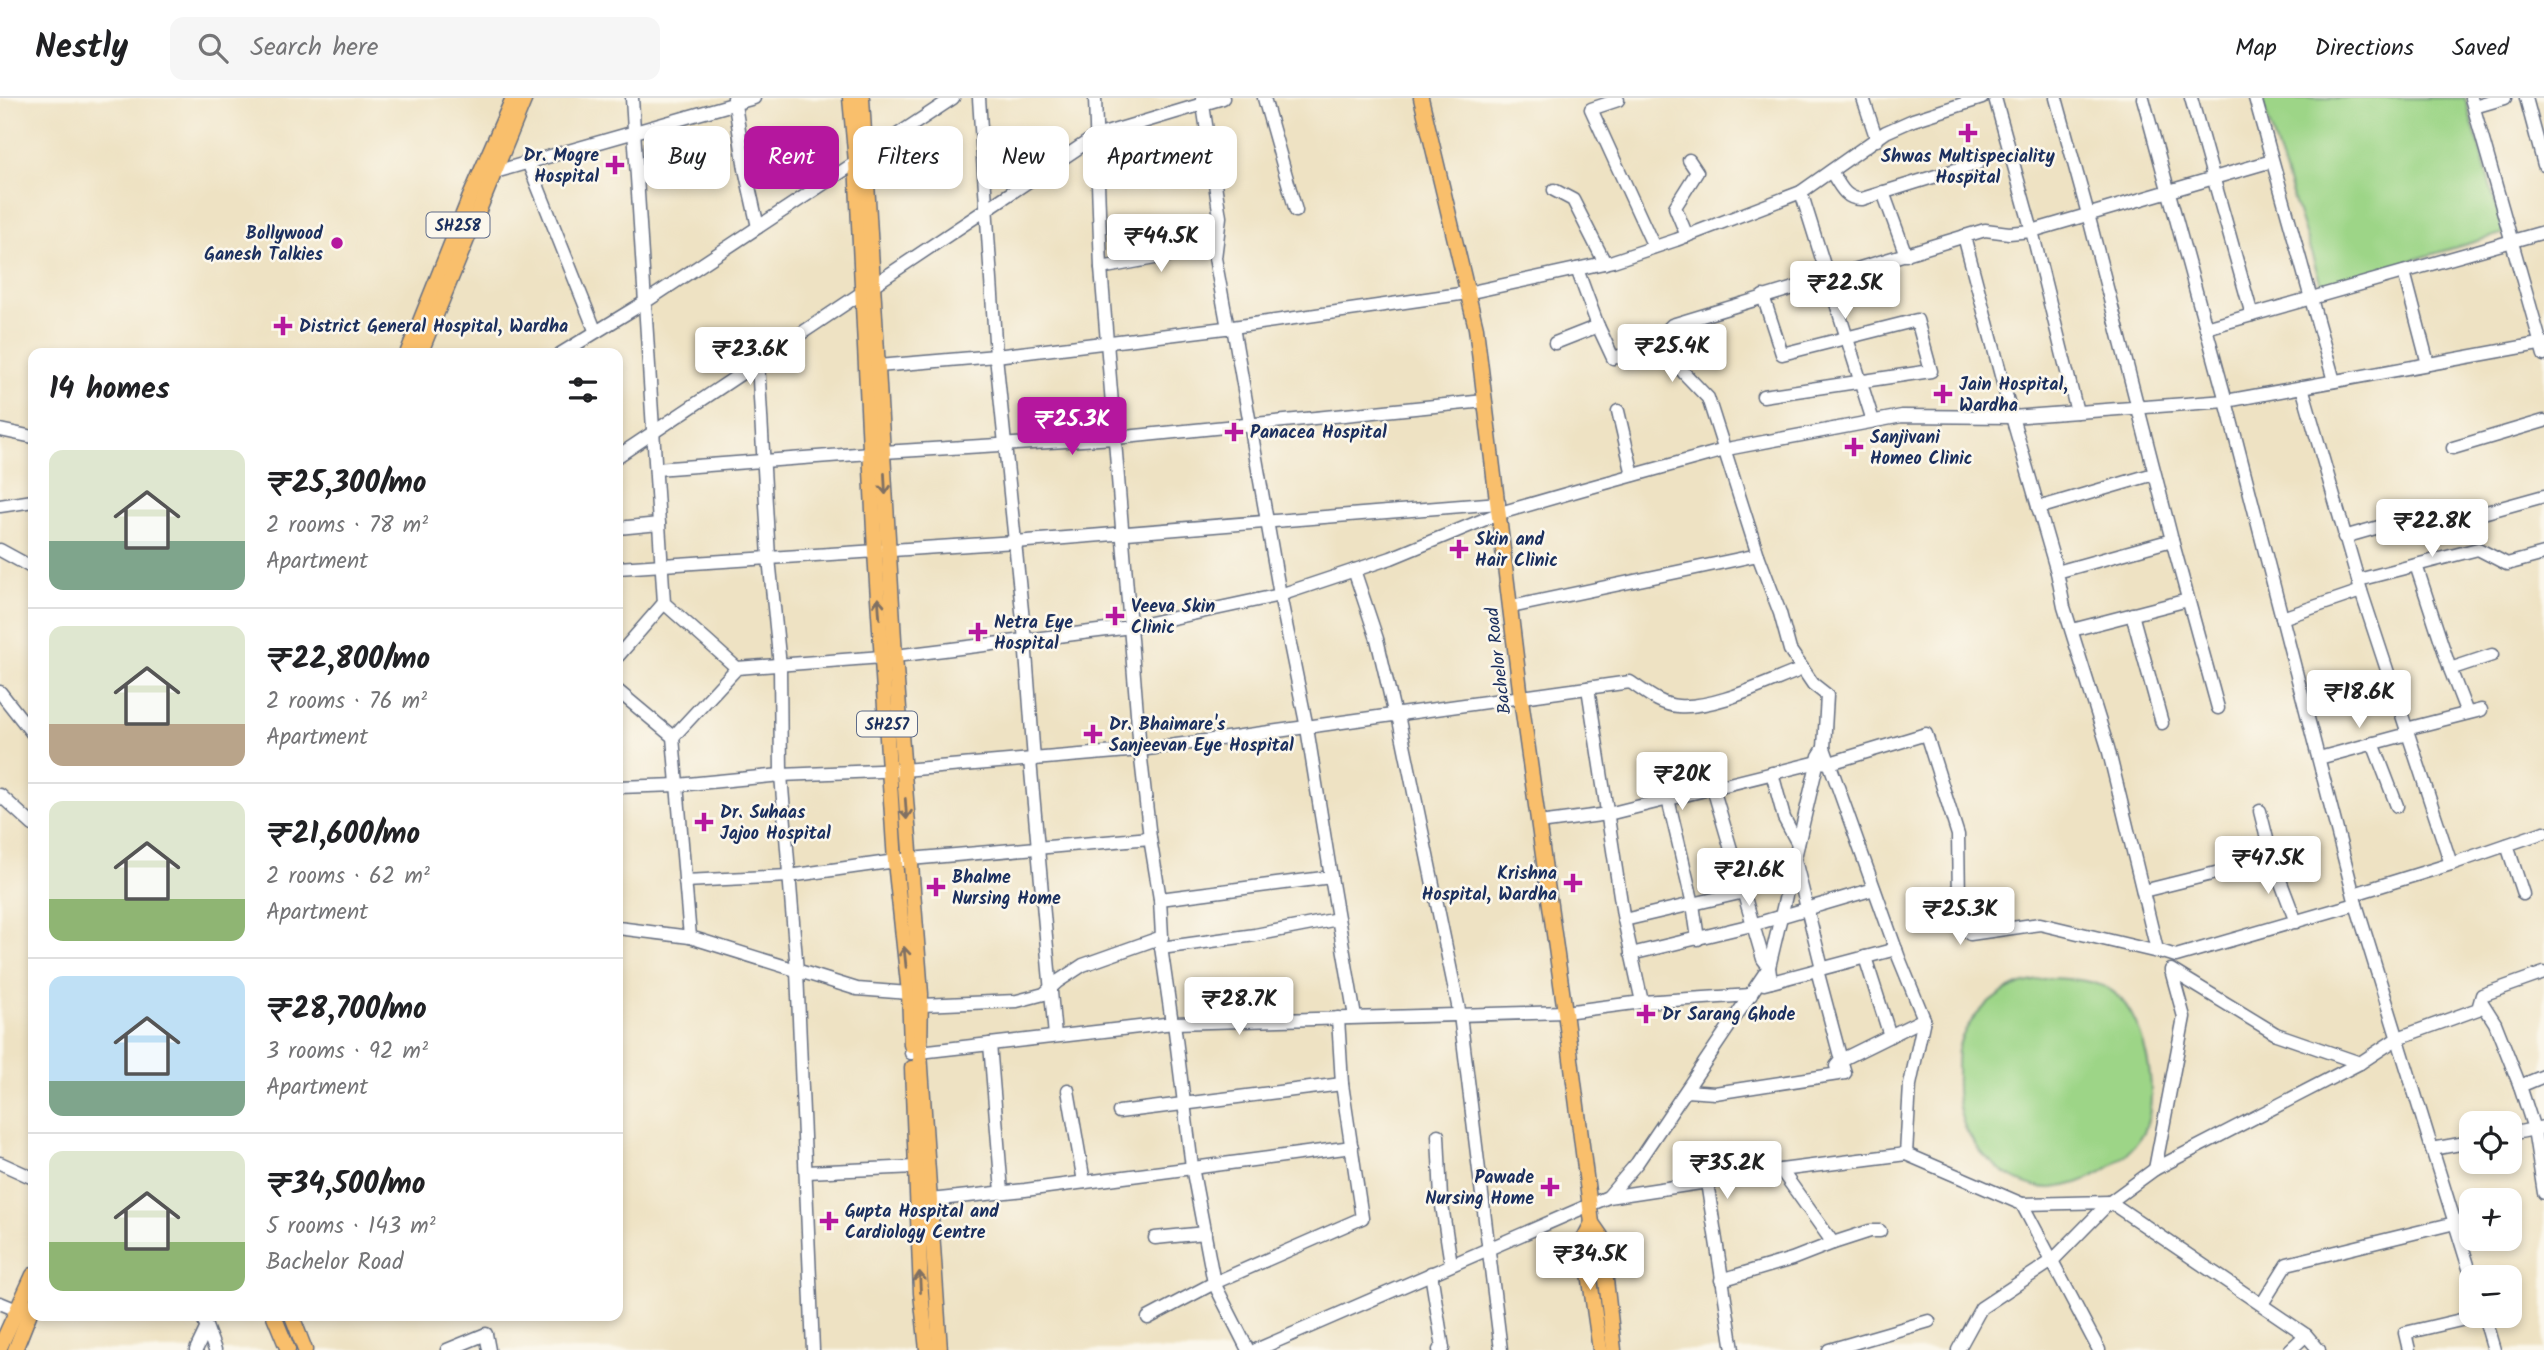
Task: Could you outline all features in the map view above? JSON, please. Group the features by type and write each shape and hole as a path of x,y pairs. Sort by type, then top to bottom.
{"main road":[{"name":"SH258","path":"409,348 513,98"},
{"name":"SH258","path":"422,348 525,98"},
{"name":"SH257","path":"850,98 855,126"},
{"name":"SH257","path":"862,98 862,126"},
{"name":"Bachelor Road","path":"1421,98 1476,328 1521,698 1592,1223 1601,1236 1614,1350"},
{"name":"SH257","path":"863,189 897,770 910,859 920,1006 915,1053 916,1167 926,1350"},
{"name":"SH257","path":"868,288 878,366 877,452"},
{"name":"SH257","path":"897,770 895,862 930,1200 940,1350"},
{"name":"Bachelor Road","path":"1592,1223 1584,1238 1600,1350"},
{"path":"0,1347 28,1286"},
{"path":"15,1350 28,1318"},
{"path":"276,1321 288,1350"},
{"path":"294,1321 305,1350"}],"street":[{"path":"623,650 664,603 632,98"},
{"path":"495,172 734,101 754,98"},
{"path":"911,126 953,98"},
{"path":"979,98 996,356 1026,640 1032,760 1055,1036"},
{"path":"1096,98 1096,126"},
{"path":"1126,126 1202,101 1223,98"},
{"path":"1264,98 1296,211"},
{"path":"1863,98 1877,139"},
{"path":"878,366 996,356 1230,327 1467,293 1577,269 1687,236 1801,192 1886,132 1913,120 1982,98"},
{"path":"1995,98 2032,231 2077,412"},
{"path":"2056,98 2218,708"},
{"path":"2143,98 2226,401 2355,899 2468,1265"},
{"path":"2191,98 2252,314"},
{"path":"2255,98 2334,381"},
{"path":"623,568 1499,508 1726,449 1902,416 2012,416 2226,401 2428,364 2543,348 2472,103 2505,98"},
{"path":"2526,98 2544,165"},
{"path":"1618,100 1591,109 1654,247"},
{"path":"734,101 758,227"},
{"path":"1202,101 1220,217 1214,247 1251,425 1280,595 1307,728 1355,1017"},
{"path":"623,453 1083,145"},
{"path":"1687,236 1675,207 1697,172 1689,160"},
{"path":"1771,982 1769,967 1780,917 1798,845 1824,763 1827,695 1813,684 1790,650 1708,398 1684,373 1665,347 1663,334 1672,325 1985,230 2009,233 2032,231 2272,161"},
{"path":"528,162 595,330"},
{"path":"1831,171 1845,192 1854,199 1978,163"},
{"path":"569,348 645,302 853,165"},
{"path":"1098,189 1101,268 1140,750 1160,899 1163,937 1161,943 1192,1167 1214,1283 1248,1350"},
{"path":"1554,190 1573,200 1605,262"},
{"path":"1801,192 1849,337 1873,421"},
{"path":"1883,192 1906,255"},
{"path":"2206,328 2544,232"},
{"path":"1964,236 2072,630 2108,748 2157,950 2176,956"},
{"path":"1101,268 1214,247"},
{"path":"1577,269 1613,358 1664,343"},
{"path":"2404,272 2428,364"},
{"path":"1763,296 1782,354 1917,320 1931,371 1763,396"},
{"path":"1555,343 1598,326"},
{"path":"758,362 769,558 780,666 781,775 797,971 813,1350"},
{"path":"2302,387 2344,537 2451,864"},
{"path":"656,469 1115,438 1485,401"},
{"path":"1618,411 1633,475"},
{"path":"2453,448 2544,421"},
{"path":"0,430 28,436"},
{"path":"2038,508 2154,474"},
{"path":"2344,537 2379,527 2472,516 2544,496"},
{"path":"0,506 28,501"},
{"path":"664,603 737,668 889,656 1131,626 1280,595 1391,558 1499,508"},
{"path":"623,528 659,524"},
{"path":"2057,572 2172,540"},
{"path":"2282,618 2416,565 2478,549 2507,564 2544,554"},
{"path":"0,550 28,565"},
{"path":"1511,607 1758,555"},
{"path":"2416,565 2467,713"},
{"path":"1354,570 1377,639 1396,715 1460,1015 1501,1350"},
{"path":"2072,630 2189,600"},
{"path":"2132,614 2162,723"},
{"path":"2450,669 2492,655"},
{"path":"673,737 737,668"},
{"path":"623,787 678,785 781,775 897,770 1140,750 1630,682 1657,700 1676,706 1721,699 1803,669"},
{"path":"1588,688 1624,920 1642,1002"},
{"path":"0,692 28,728"},
{"path":"623,695 673,737 690,937"},
{"path":"2319,758 2481,710"},
{"path":"1539,824 1608,814 1772,773 1824,763 1926,734 1958,835 1959,900 1970,934 2040,924 2176,956 2296,922 2544,832"},
{"path":"2373,743 2397,806"},
{"path":"1824,763 1924,1019 1910,1085 1906,1154"},
{"path":"1772,773 1784,818 1798,845"},
{"path":"1713,788 1752,925 1763,959 1769,967"},
{"path":"0,795 28,820"},
{"path":"1668,799 1693,904 1698,939"},
{"path":"2260,811 2272,859 2296,922"},
{"path":"685,881 789,876 910,859 1150,838"},
{"path":"2507,845 2523,894"},
{"path":"1686,1090 1715,1093 1845,1073 1795,859"},
{"path":"2143,891 2272,859"},
{"path":"1160,899 1331,877"},
{"path":"1632,954 1808,910 1874,889"},
{"path":"1624,920 1744,892"},
{"path":"920,1006 1017,1001 1044,994 1083,965 1161,943 1255,935 1338,919"},
{"path":"623,929 690,937 857,989 909,993"},
{"path":"915,1053 1173,1023 1565,1012 1754,990 1771,982 1896,949"},
{"path":"1865,957 1890,1036"},
{"path":"1608,1197 1637,1163 1769,967"},
{"path":"2155,1169 2184,1017 2171,970 2276,1034 2360,1063"},
{"path":"1958,1350 1981,1308 2052,1261 2110,1202 2155,1169 2360,1063 2398,1038 2478,1009 2483,995 2544,973"},
{"path":"2481,1001 2495,1023 2539,1128 2544,1193"},
{"path":"1148,1318 1214,1283 1362,1217 1342,1084 1338,1018"},
{"path":"1841,1059 1924,1019"},
{"path":"990,1044 1002,1192"},
{"path":"2520,1086 2544,1076"},
{"path":"1119,1112 1342,1084"},
{"path":"1068,1090 1084,1182"},
{"path":"1438,1135 1441,1199 1451,1264"},
{"path":"2432,1149 2459,1144"},
{"path":"930,1200 1352,1147"},
{"path":"1265,1348 1608,1197 1906,1154 2022,1204 2110,1202 2306,1335 2319,1350"},
{"path":"0,1163 28,1176"},
{"path":"807,1172 916,1167"},
{"path":"1781,1170 1833,1243"},
{"path":"1707,1182 1733,1350"},
{"path":"2022,1204 2099,1350"},
{"path":"2262,1304 2287,1264 2455,1223"},
{"path":"1721,1280 1792,1259 1870,1231 1880,1231"},
{"path":"1155,1238 1205,1233"},
{"path":"1431,1273 1442,1349"},
{"path":"0,1303 17,1310"},
{"path":"1829,1350 1929,1321"},
{"path":"2409,1350 2405,1334 2459,1321"},
{"path":"196,1350 204,1322"},
{"path":"204,1322 215,1350"},
{"path":"2488,1328 2494,1350"},
{"path":"447,1350 486,1334 489,1350"},
{"path":"2290,1350 2306,1335"}],"green space":[{"path":"2261,98 2465,98 2504,233 2322,287"},
{"path":"2049,978 2093,983 2107,988 2120,998 2132,1014 2141,1034 2147,1056 2151,1102 2148,1121 2141,1137 2124,1156 2090,1178 2052,1188 2038,1187 2012,1177 2000,1170 1979,1150 1965,1127 1957,1088 1958,1049 1973,1019 2008,989"}],"place":[{"name":"Shwas Multispeciality Hospital","path":"1968,133"},
{"name":"Dr. Mogre Hospital","path":"615,165"},
{"name":"Bollywood Ganesh Talkies","path":"337,243"},
{"name":"District General Hospital, Wardha","path":"283,326"},
{"name":"Jain Hospital, Wardha","path":"1943,394"},
{"name":"Panacea Hospital","path":"1234,432"},
{"name":"Sanjivani Homeo Clinic","path":"1854,447"},
{"name":"Skin and Hair Clinic","path":"1459,549"},
{"name":"Veeva Skin Clinic","path":"1115,616"},
{"name":"Netra Eye Hospital","path":"978,632"},
{"name":"Dr. Bhaimare's Sanjeevan Eye Hospital","path":"1093,734"},
{"name":"Dr. Suhaas Jajoo Hospital","path":"704,822"},
{"name":"Krishna Hospital, Wardha","path":"1573,883"},
{"name":"Bhalme Nursing Home","path":"936,887"},
{"name":"Dr Sarang Ghode","path":"1646,1014"},
{"name":"Pawade Nursing Home","path":"1550,1187"},
{"name":"Gupta Hospital and Cardiology Centre","path":"829,1221"}]}
